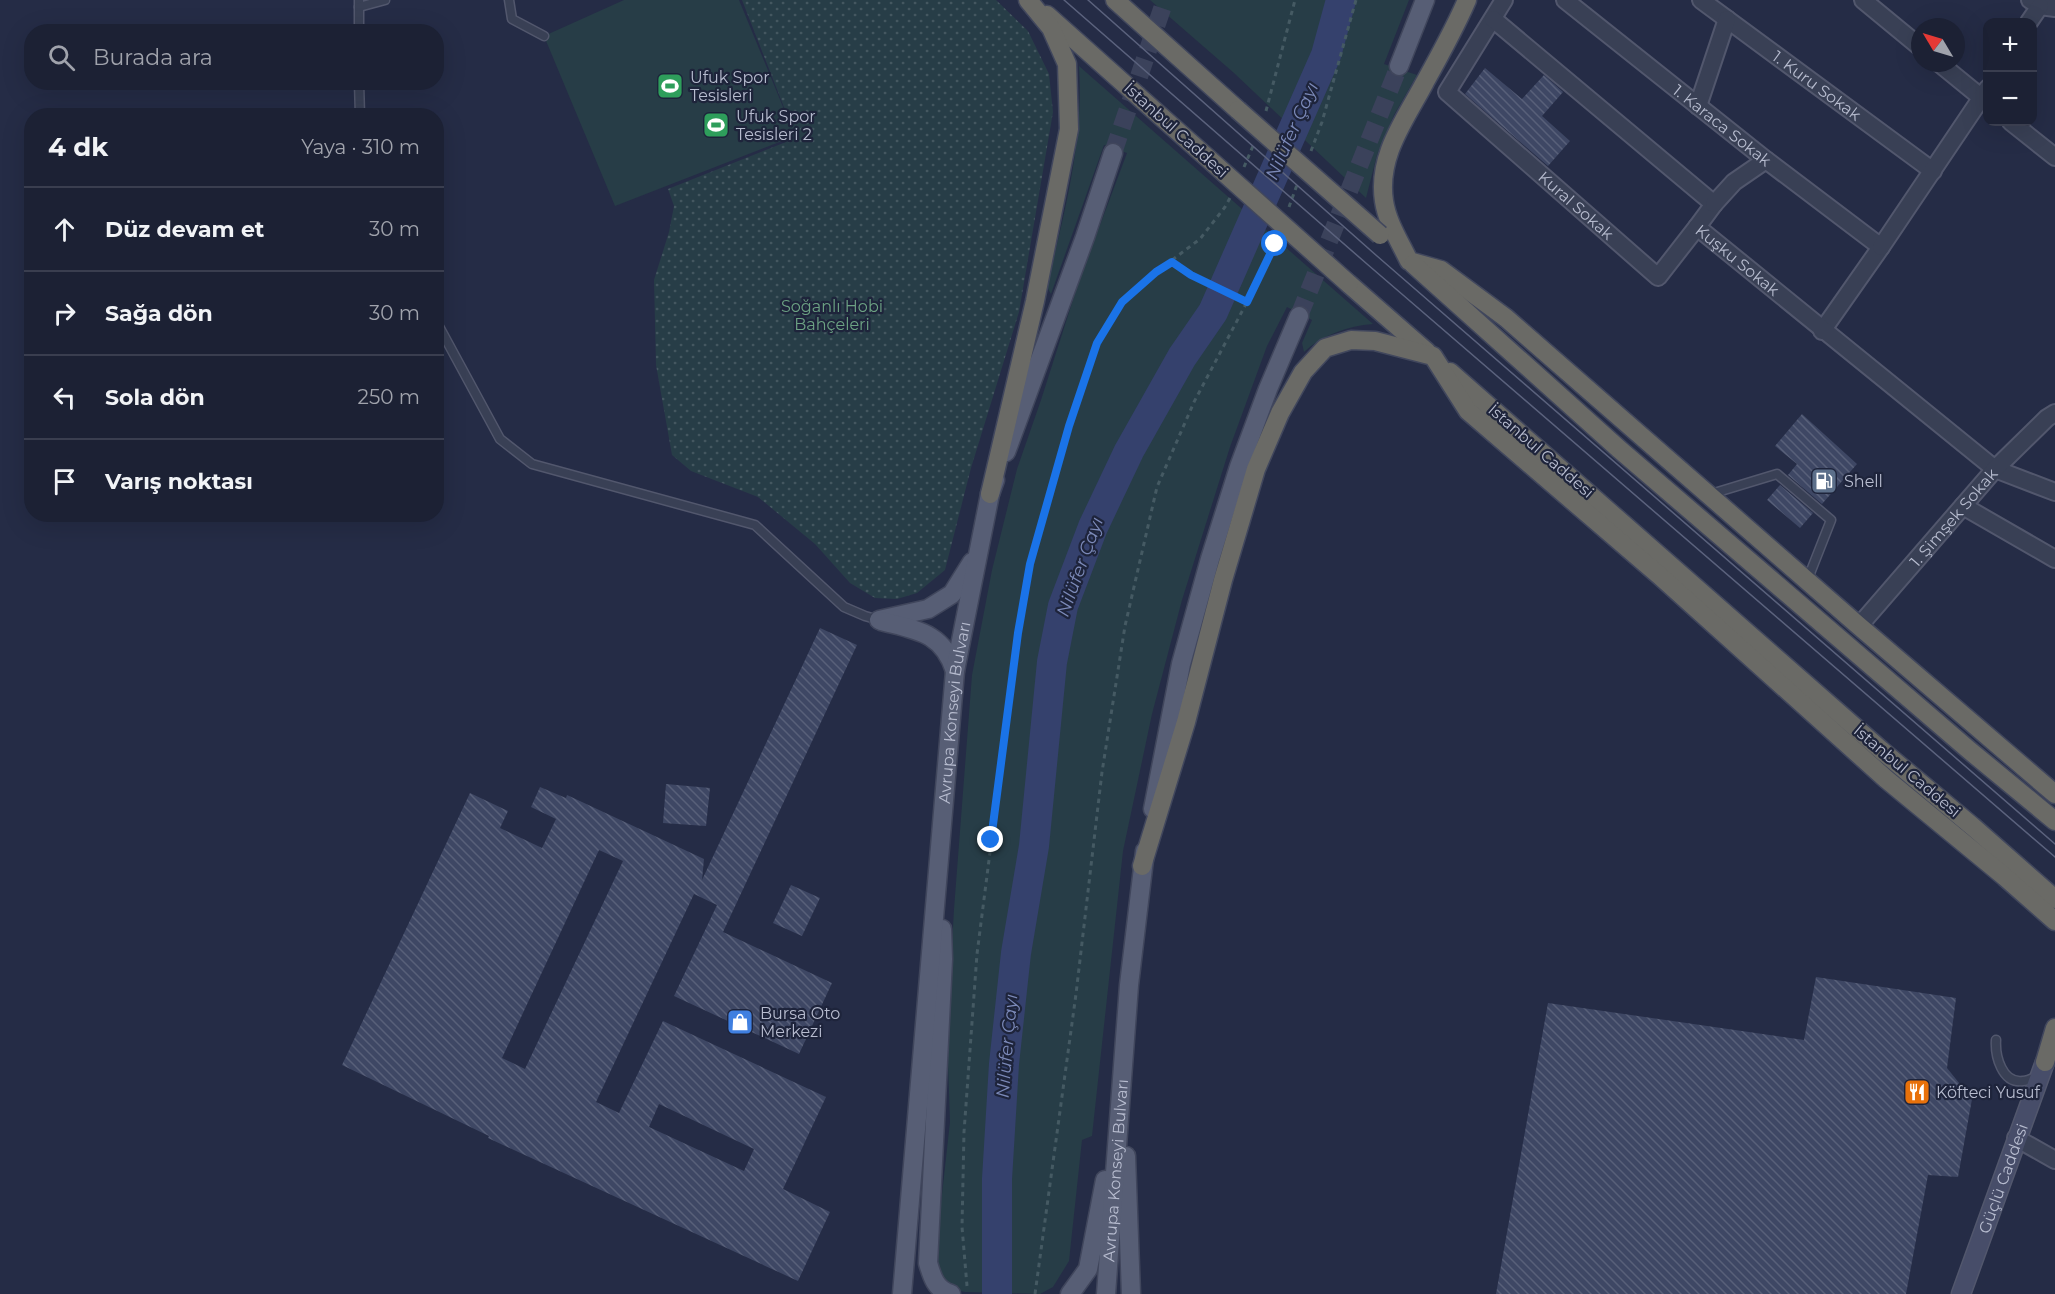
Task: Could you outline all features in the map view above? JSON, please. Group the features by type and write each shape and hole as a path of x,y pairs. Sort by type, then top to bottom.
{"highway":[{"name":"İstanbul Caddesi","path":"1029,0 1349,284 1872,742 2055,899"},
{"path":"990,494 1035,302 1069,129 1067,64 1051,28 1029,0"},
{"path":"1116,0 1628,456 1969,750 2055,821"},
{"path":"1467,0 1387,154 1383,202 1408,261 1441,270 1506,318 1807,582 2055,794"},
{"path":"1142,866 1186,722 1222,580 1256,469 1280,412 1304,372 1325,348 1351,340 1375,340 1432,356 1468,411 1668,584 1886,779 2055,921"},
{"path":"2046,1068 2055,1028"},
{"path":"2046,1068 2055,1044"}],"main road":[{"path":"1399,66 1425,0"},
{"name":"Avrupa Konseyi Bulvarı","path":"902,1294 955,671 990,494 1081,249 1113,153"},
{"name":"Avrupa Konseyi Bulvarı","path":"1106,1294 1129,985 1142,866 1181,664 1239,467 1268,389 1299,316"},
{"path":"879,620 928,609 952,594 978,553"},
{"path":"879,620 914,630 937,640 950,655 955,671"},
{"path":"938,865 943,959 928,1263 933,1280 943,1292 951,1294"},
{"name":"Güçlü Caddesi","path":"1961,1294 2016,1138 2046,1068"},
{"path":"1071,1294 1088,1269 1123,1082"},
{"path":"1123,1082 1131,1294"}],"street":[{"path":"1493,19 1504,0"},
{"name":"1. Karaca Sokak","path":"1565,0 1766,160 1881,247"},
{"name":"1. Kuru Sokak","path":"1701,0 1933,171"},
{"path":"1863,0 1911,40"},
{"path":"2032,18 2042,5"},
{"name":"Kural Sokak","path":"1493,19 1448,92 1658,277 1697,227"},
{"name":"Kuşku Sokak","path":"1493,19 1714,204 1697,227 1822,331 1995,469 2055,492"},
{"path":"1698,106 1727,19"},
{"path":"1952,72 1983,95"},
{"path":"1822,331 1983,99"},
{"path":"2016,126 2055,158"},
{"path":"1714,204 1734,182 1766,160"},
{"name":"1. Şimşek Sokak","path":"1858,626 1995,469 2052,418"},
{"path":"1963,506 2055,559"},
{"path":"2016,1138 2055,1160"}],"lane":[{"path":"359,24 359,3 385,0"},
{"path":"509,0 512,19 544,36"},
{"path":"359,90 360,108"},
{"path":"444,336 500,439 532,464 755,525 844,607 879,620"},
{"path":"1709,495 1777,474 1831,520 1807,582"},
{"path":"1996,1040 1995,1053 2001,1069 2014,1081 2024,1081 2046,1068"}],"path":[{"path":"1266,111 1295,0"},
{"path":"1309,154 1322,122 1356,0"},
{"path":"1243,168 1255,140"},
{"path":"1285,216 1301,176"},
{"path":"966,1294 962,1227 964,1132 977,954 1015,655 1030,564 1069,426 1097,343 1122,302 1156,272 1200,239 1230,197"},
{"path":"1035,1294 1077,983 1102,772 1125,626 1157,487 1194,402 1247,302 1278,234"},
{"path":"1172,262 1191,275 1247,302"}],"green space":[{"name":"Ufuk Spor Tesisleri","path":"624,0 739,0 795,136 615,206 544,36"},
{"name":"Soğanlı Hobi Bahçeleri","path":"742,0 996,0 1028,31 1049,74 1053,112 1019,312 971,468 945,570 917,593 897,599 875,598 850,583 815,544 758,497 691,471 672,455 656,365 654,280 669,232 674,206 668,189 796,138"},
{"path":"1150,0 1409,0 1384,64 1417,75 1394,115 1377,155 1366,198 1234,73"},
{"path":"1079,66 1373,324 1336,332 1304,352 1302,343 1312,320 1287,307 1267,346 1230,447 1182,600 1152,714 1123,851 1092,1136 1082,1140 1069,1261 1053,1287 1040,1294 965,1292 951,1289 937,1275 938,1230 950,1122 947,1034 954,909 972,675 992,570 1017,469 1079,281 1127,153 1104,145 1051,294 1047,287 1076,150 1080,94"}],"building":[{"path":"1485,68 1522,99 1544,75 1563,92 1542,116 1570,141 1548,166 1465,94"},
{"path":"1802,414 1857,464 1822,504 1788,475 1797,464 1775,446"},
{"path":"1780,485 1813,513 1800,528 1767,500"},
{"path":"820,628 857,645 723,932 832,983 799,1054 674,996 717,905 694,894 596,1102 619,1113 663,1021 826,1097 783,1189 830,1212 798,1281 488,1138 489,1136 342,1065 470,793 508,811 500,828 542,848 556,819 531,807 540,787 566,798 567,795 704,859 702,880","holes":["599,850 623,861 525,1069 502,1058","659,1104 754,1149 744,1171 649,1127"]},
{"path":"666,784 710,788 706,826 663,823"},
{"path":"791,885 820,898 802,936 773,923"},
{"path":"1816,977 1956,998 1947,1068 1972,1099 1958,1177 1928,1175 1906,1294 1496,1294 1548,1003 1804,1040"}],"waterway":[{"name":"Nilüfer Çayı","path":"997,1294 997,1179 1004,1064 1016,953 1034,846 1052,662 1063,606 1093,527 1129,451 1182,357 1213,312 1326,55 1341,0"}],"tunnel":[{"path":"1113,153 1165,0"},
{"path":"1299,316 1399,66"}],"tram line":[{"path":"1064,0 2055,857"},
{"path":"1088,0 1377,256 2055,844"}],"place":[{"name":"Ufuk Spor Tesisleri","path":"670,86"},
{"name":"Ufuk Spor Tesisleri 2","path":"716,125"},
{"name":"Shell","path":"1824,481"},
{"name":"Bursa Oto Merkezi","path":"740,1022"},
{"name":"Köfteci Yusuf","path":"1917,1092"}],"route":[{"path":"991,840 1018,633 1030,564 1069,426 1097,343 1122,302 1156,272 1172,262 1191,275 1247,302 1275,244"}]}
